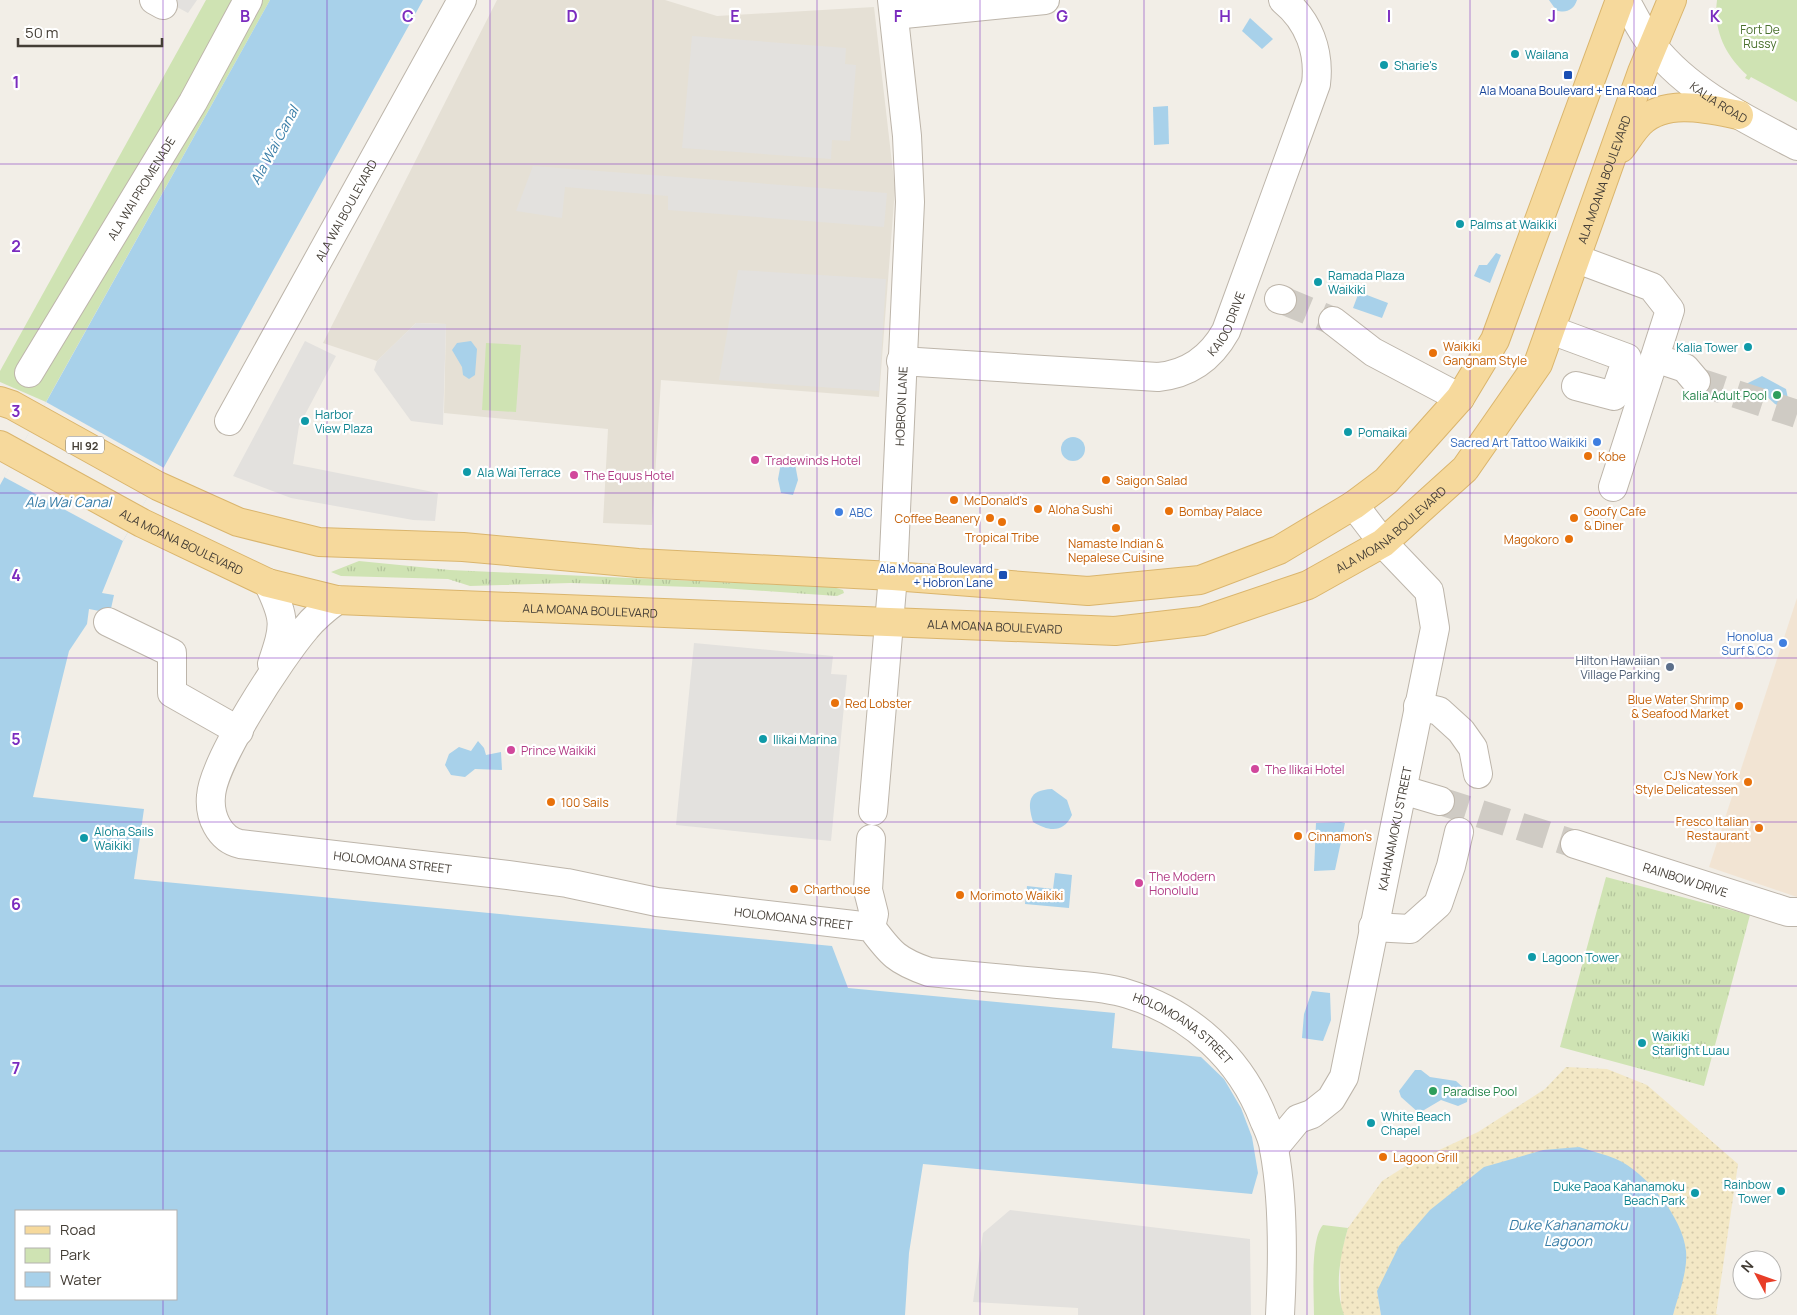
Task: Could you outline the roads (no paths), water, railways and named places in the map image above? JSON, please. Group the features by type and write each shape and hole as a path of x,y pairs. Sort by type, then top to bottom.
{"main road":[{"name":"HI 92","path":"6,403 158,486 238,522 320,542 463,548 638,563 893,576 1088,591 1200,580 1279,550 1354,504 1386,481 1460,398 1495,340 1620,0"},
{"name":"ALA MOANA BOULEVARD","path":"4,446 142,523 268,583 337,600 1115,631 1202,621 1308,585 1383,543 1465,469 1538,364 1652,45 1672,0"},
{"path":"1612,159 1640,123 1661,110 1699,107 1739,115"}],"street":[{"name":"ALA WAI PROMENADE","path":"29,373 192,102 248,0"},
{"name":"ALA WAI BOULEVARD","path":"228,421 462,0"},
{"path":"893,8 1045,0"},
{"name":"KAIOO DRIVE","path":"901,361 1158,377 1183,372 1212,352 1226,331 1316,84 1317,64 1311,39 1299,16 1283,0"},
{"name":"KALIA ROAD","path":"1625,0 1652,45 1667,62 1710,98 1797,146"},
{"name":"HOBRON LANE","path":"873,811 893,576 901,361 910,202 907,136 893,8"},
{"path":"1577,259 1652,287 1670,310 1613,487"},
{"path":"1333,321 1373,352 1460,398"},
{"path":"1551,330 1626,358 1614,396 1576,386"},
{"path":"1655,358 1694,371"},
{"name":"KAHANAMOKU STREET","path":"1274,1148 1298,1119 1312,1114 1332,1099 1344,1077 1435,628 1429,591 1383,543 1354,504"},
{"name":"HOLOMOANA STREET","path":"264,686 283,632 281,610 268,583"},
{"name":"HOLOMOANA STREET","path":"337,600 305,629 264,686 222,760 210,795 215,822 224,836 236,843 518,876 567,883 656,902 871,927 892,955 910,966 929,972 1092,987 1126,993 1163,1006 1197,1029 1226,1055 1244,1080 1260,1110 1274,1148 1283,1257 1280,1315"},
{"path":"108,622 172,653 172,693 239,731"},
{"path":"1418,706 1439,711 1460,731 1473,748 1478,774"},
{"path":"1403,790 1440,801"},
{"path":"1373,927 1410,929 1438,904 1452,866 1460,832"},
{"path":"871,839 868,890 874,914 871,927"},
{"name":"RAINBOW DRIVE","path":"1575,844 1788,912 1797,912"},
{"path":"1260,1110 1298,1119"}],"water":[{"name":"Ala Wai Canal","path":"270,0 423,0 123,541 102,593 114,595 110,613 89,609 87,624 69,651 33,797 144,809 134,879 832,946 848,988 1115,1013 1112,1048 1201,1057 1224,1079 1241,1108 1252,1137 1258,1173 1252,1194 923,1164 909,1253 905,1315 0,1315 0,485"},
{"path":"1549,0 1577,0 1571,9 1563,12 1556,10"},
{"path":"1250,18 1273,39 1262,49 1242,31"},
{"path":"1168,106 1169,144 1154,145 1153,107"},
{"path":"1496,253 1501,255 1490,283 1474,276 1479,265 1487,265"},
{"path":"1359,292 1388,303 1382,318 1353,308"},
{"path":"471,341 477,349 475,375 469,379 463,375 462,367 452,350 457,343"},
{"name":"Kalia Adult Pool","path":"1762,376 1786,389 1789,403 1797,402 1797,414 1775,404 1764,394 1750,397 1746,394 1746,384"},
{"path":"1073,437 1082,440 1085,449 1082,458 1073,461 1064,458 1061,449 1064,440"},
{"path":"781,463 795,464 798,480 793,495 781,493 778,479"},
{"path":"478,741 484,748 486,755 501,752 502,770 475,769 465,777 451,775 445,765 449,754 459,747 471,751"},
{"path":"1052,789 1067,800 1072,815 1064,825 1055,829 1050,829 1033,822 1030,809 1031,798 1034,795 1044,790"},
{"path":"1316,823 1345,823 1335,870 1314,871"},
{"path":"1055,873 1072,875 1069,908 1025,904 1027,886 1053,889"},
{"path":"1312,991 1330,993 1331,1020 1323,1041 1302,1038 1304,1014"},
{"name":"Paradise Pool","path":"1415,1070 1421,1070 1430,1077 1456,1081 1468,1092 1467,1102 1458,1106 1441,1100 1419,1113 1401,1097 1399,1091"},
{"name":"Duke Kahanamoku Lagoon","path":"1579,1147 1616,1159 1639,1174 1661,1198 1678,1225 1686,1251 1686,1267 1673,1315 1381,1315 1377,1291 1399,1246 1430,1210 1484,1167 1543,1150"}],"tunnel":[{"path":"1282,300 1333,321"},
{"path":"1696,381 1797,414"},
{"path":"1440,801 1575,844"}],"place":[{"name":"Wailana","path":"1515,54"},
{"name":"Sharie's","path":"1384,65"},
{"name":"Ala Moana Boulevard + Ena Road","path":"1568,75"},
{"name":"Palms at Waikiki","path":"1460,224"},
{"name":"Ramada Plaza Waikiki","path":"1318,282"},
{"name":"Kalia Tower","path":"1748,347"},
{"name":"Waikiki Gangnam Style","path":"1433,353"},
{"name":"Kalia Adult Pool","path":"1777,395"},
{"name":"Harbor View Plaza","path":"305,421"},
{"name":"Pomaikai","path":"1348,432"},
{"name":"Sacred Art Tattoo Waikiki","path":"1597,442"},
{"name":"Kobe","path":"1588,456"},
{"name":"Tradewinds Hotel","path":"755,460"},
{"name":"Ala Wai Terrace","path":"467,472"},
{"name":"The Equus Hotel","path":"574,475"},
{"name":"Saigon Salad","path":"1106,480"},
{"name":"McDonald's","path":"954,500"},
{"name":"Aloha Sushi","path":"1038,509"},
{"name":"Bombay Palace","path":"1169,511"},
{"name":"ABC","path":"839,512"},
{"name":"Coffee Beanery","path":"990,518"},
{"name":"Goofy Cafe & Diner","path":"1574,518"},
{"name":"Tropical Tribe","path":"1002,522"},
{"name":"Namaste Indian & Nepalese Cuisine","path":"1116,528"},
{"name":"Magokoro","path":"1569,539"},
{"name":"Ala Moana Boulevard + Hobron Lane","path":"1003,575"},
{"name":"Honolua Surf & Co","path":"1783,643"},
{"name":"Hilton Hawaiian Village Parking","path":"1670,667"},
{"name":"Red Lobster","path":"835,703"},
{"name":"Blue Water Shrimp & Seafood Market","path":"1739,706"},
{"name":"Ilikai Marina","path":"763,739"},
{"name":"Prince Waikiki","path":"511,750"},
{"name":"The Ilikai Hotel","path":"1255,769"},
{"name":"CJ’s New York Style Delicatessen","path":"1748,782"},
{"name":"100 Sails","path":"551,802"},
{"name":"Fresco Italian Restaurant","path":"1759,828"},
{"name":"Cinnamon's","path":"1298,836"},
{"name":"Aloha Sails Waikiki","path":"84,838"},
{"name":"The Modern Honolulu","path":"1139,883"},
{"name":"Charthouse","path":"794,889"},
{"name":"Morimoto Waikiki","path":"960,895"},
{"name":"Lagoon Tower","path":"1532,957"},
{"name":"Waikiki Starlight Luau","path":"1642,1043"},
{"name":"Paradise Pool","path":"1433,1091"},
{"name":"White Beach Chapel","path":"1371,1123"},
{"name":"Lagoon Grill","path":"1383,1157"},
{"name":"Rainbow Tower","path":"1781,1191"},
{"name":"Duke Paoa Kahanamoku Beach Park","path":"1695,1193"}],"park label":[{"name":"Fort De Russy","path":"1760,36"}]}
